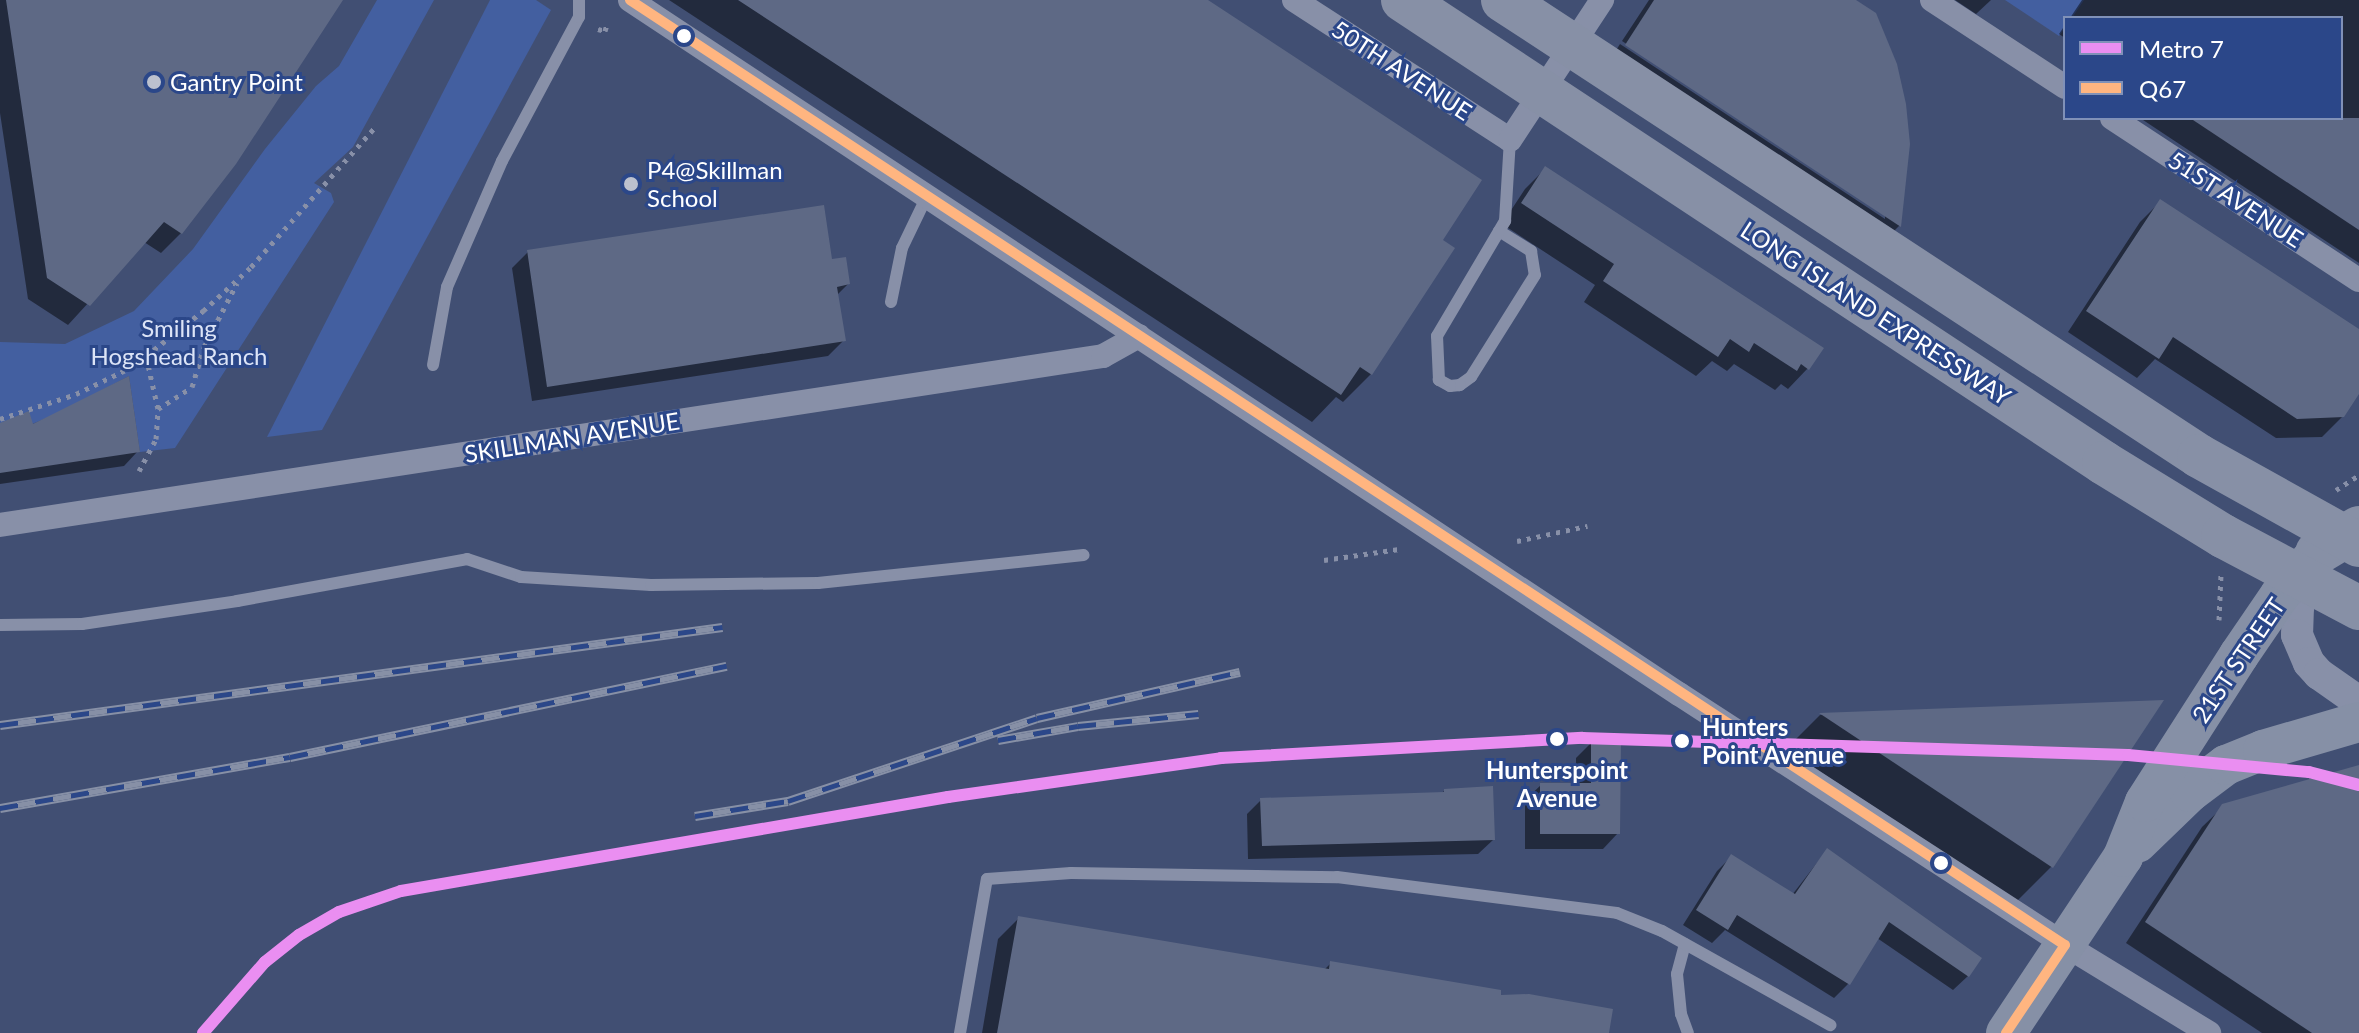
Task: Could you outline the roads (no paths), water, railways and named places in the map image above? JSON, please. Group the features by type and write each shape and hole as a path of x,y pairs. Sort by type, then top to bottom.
{"highway":[{"name":"LONG ISLAND EXPRESSWAY","path":"1403,0 2104,463 2223,536 2359,608"},
{"path":"1503,0 2199,456 2288,509 2359,545"},
{"path":"2317,553 2359,528"}],"main road":[{"name":"21ST STREET","path":"2008,1031 2123,857 2145,802 2280,595 2317,553"},
{"name":"21ST STREET","path":"2123,857 2190,792 2226,765 2263,750 2359,722"}],"street":[{"path":"630,0 1679,694 2065,945 2209,1033"},
{"name":"50TH AVENUE","path":"1294,0 1510,140"},
{"path":"1510,140 1602,0"},
{"path":"1932,0 2063,86"},
{"name":"51ST AVENUE","path":"2115,120 2359,280"},
{"name":"SKILLMAN AVENUE","path":"0,525 1103,356 1139,336"},
{"path":"2317,553 2298,607 2297,635 2309,663 2319,674 2359,702"}],"lane":[{"path":"433,365 447,287 502,161 579,17 579,0"},
{"path":"1499,231 1531,251 1535,275 1471,377 1460,385 1450,386 1439,380 1437,336 1499,231 1505,221 1510,140"},
{"path":"891,302 902,248 927,196"},
{"path":"0,625 82,624 237,601 467,559 521,577 651,585 818,583 1084,555"},
{"path":"960,1033 987,879 1071,873 1236,873 1350,878 1617,913 1647,923 1830,1025"},
{"path":"1685,944 1677,974 1681,1014 1688,1033"}],"railway":[{"path":"0,725 722,627"},
{"path":"0,808 290,757 727,666"},
{"path":"695,816 788,801 1037,718 1240,672"},
{"path":"998,740 1078,726 1198,714"}],"metro line":[{"name":"7","path":"203,1033 265,962 299,935 339,912 401,891 948,797 1221,758 1582,738 2128,755 2309,772 2359,785"}],"place":[{"name":"Gantry Point","path":"154,82"},
{"name":"P4@Skillman School","path":"631,184"},
{"name":"Hunterspoint Avenue","path":"1557,739"},
{"name":"Hunters Point Avenue","path":"1682,741"}],"park label":[{"name":"Smiling Hogshead Ranch","path":"179,342"}]}
